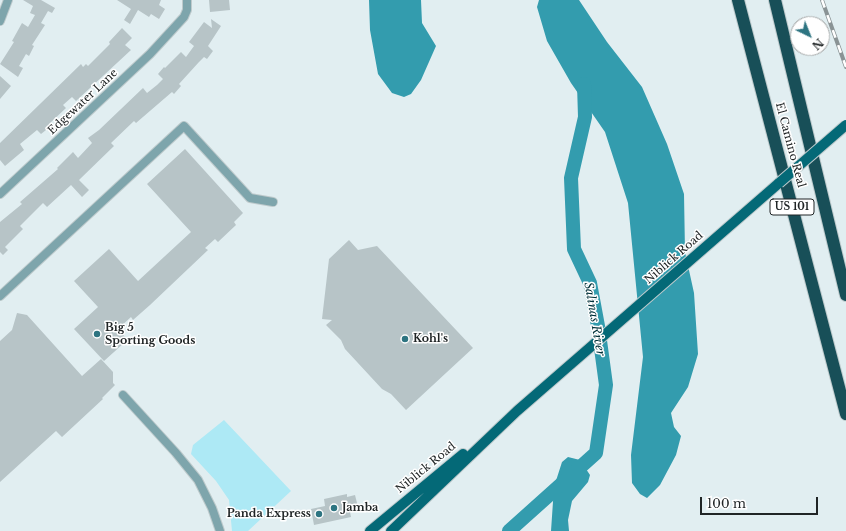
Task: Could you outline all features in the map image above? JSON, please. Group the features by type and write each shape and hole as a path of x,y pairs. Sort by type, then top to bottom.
{"highway":[{"name":"El Camino Real","path":"738,0 846,414"},
{"name":"El Camino Real","path":"775,0 846,295"},
{"path":"819,186 846,274"}],"main road":[{"name":"Niblick Road","path":"370,531 517,411 846,125"},
{"name":"Niblick Road","path":"391,531 517,411"}],"street":[{"path":"0,21 2,10 8,0"},
{"name":"Edgewater Lane","path":"0,194 150,54 178,24 187,10 187,0"},
{"path":"0,296 184,126 250,198 273,202"},
{"path":"123,394 198,480 212,508 220,531"}],"shaded area":[{"path":"369,0 421,0 422,23 436,46 421,80 411,94 404,97 392,93 378,74 370,30"},
{"path":"539,0 579,0 607,42 642,87 667,144 684,194 685,252 694,293 698,354 688,387 671,413 674,427 681,436 676,455 660,485 647,498 640,494 632,483 631,455 643,357 628,203 605,132 571,83 547,41 537,7"},
{"path":"224,420 291,491 248,531 232,531 229,500 216,481 191,454 193,445"},
{"path":"568,457 580,460 590,475 588,482 572,501 568,520 569,531 551,531 554,487 562,462"}],"building":[{"path":"23,0 41,0 55,8 52,13 48,11 41,23 45,25 32,45 34,46 29,56 26,54 19,66 23,68 18,77 0,64 14,42 12,41 22,23 28,27 35,15 30,13 33,6"},
{"path":"117,0 161,0 159,5 165,9 159,19 151,14 149,17 138,10 130,24 124,20 131,9"},
{"path":"209,0 229,0 230,10 210,12"},
{"path":"211,19 221,26 208,46 213,51 207,59 204,57 199,62 179,84 181,86 174,94 172,92 136,123 134,121 111,143 114,146 79,180 89,190 82,197 71,185 47,207 43,203 20,226 23,229 5,247 8,250 3,255 0,252 0,222 22,204 20,202 58,169 57,168 73,152 78,158 92,143 88,138 99,130 143,88 147,93 157,85 163,79 158,74 164,67 165,68 181,52 186,57 194,46 189,42 204,22 212,28"},
{"path":"122,28 132,38 125,45 131,50 76,101 72,97 63,105 66,108 49,124 51,126 41,134 37,130 20,144 24,150 5,166 0,160 0,143 81,64 83,67 86,64 88,66 110,44 109,42"},
{"path":"0,76 11,86 0,99"},
{"path":"185,149 243,213 234,222 236,225 218,242 215,239 205,248 208,250 150,305 133,320 131,317 118,329 125,337 121,341 124,343 104,361 74,329 98,307 74,281 109,249 138,281 191,232 147,184"},
{"path":"349,240 358,250 377,246 473,348 406,410 391,394 382,389 345,349 341,340 326,325 332,320 322,319 329,259"},
{"path":"17,313 27,315 82,376 101,359 113,372 113,383 115,385 102,398 103,399 62,437 56,431 0,482 0,341 12,330"},
{"path":"347,494 347,497 355,495 359,511 350,512 351,517 314,525 311,509 325,506 324,499"}],"waterway":[{"name":"Salinas River","path":"509,531 596,453 606,385 598,326 590,283 574,249 571,178 585,117 584,84"}],"railway":[{"path":"822,0 846,67"}],"place":[{"name":"Big 5 Sporting Goods","path":"97,334"},
{"name":"Kohl's","path":"405,339"},
{"name":"Jamba","path":"334,508"},
{"name":"Panda Express","path":"319,514"}]}
